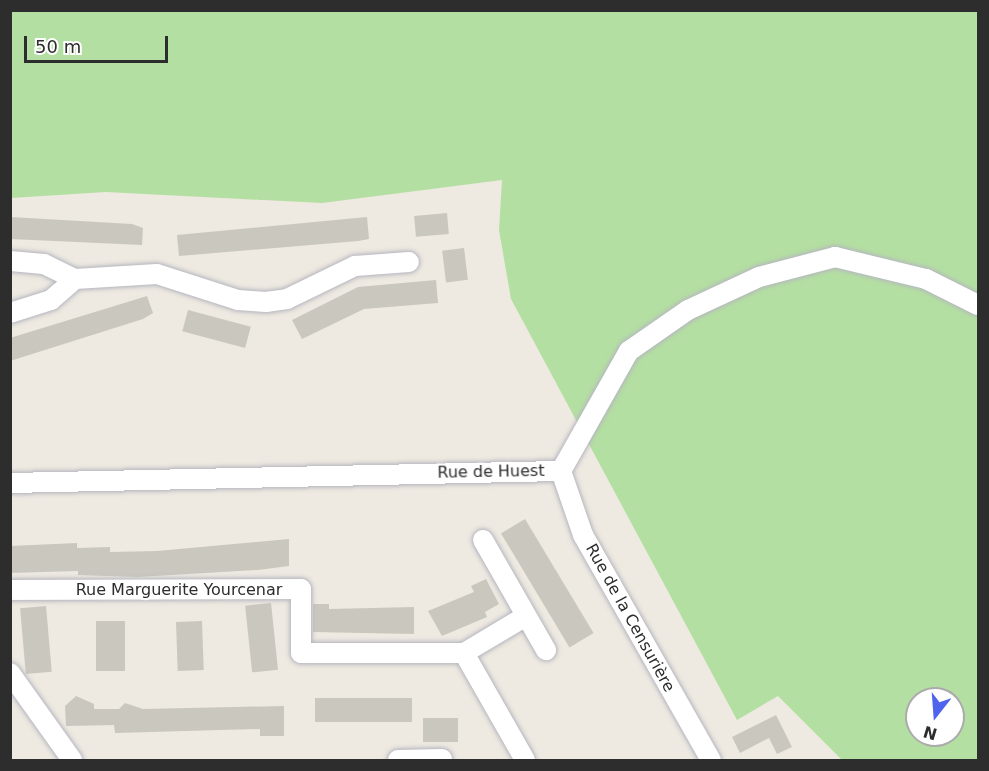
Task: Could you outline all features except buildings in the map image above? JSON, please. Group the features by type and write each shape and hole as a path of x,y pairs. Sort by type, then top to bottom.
{"street":[{"name":"Rue de Huest","path":"10,483 561,471 629,351 688,310 759,277 835,257 926,279 978,305"},
{"path":"10,261 44,264 75,279 157,273 238,300 266,302 287,299 355,266 409,262"},
{"path":"10,313 51,300 75,279"},
{"name":"Rue de la Censurière","path":"561,471 583,535 711,760"},
{"path":"483,540 546,650"},
{"name":"Rue Marguerite Yourcenar","path":"10,590 301,590 301,653 464,653"},
{"path":"525,760 464,653 526,616"},
{"path":"10,673 72,760"},
{"path":"398,760 442,759"}],"green space":[{"path":"11,11 978,11 978,760 842,760 778,696 737,720 511,299 499,230 502,180 322,203 106,192 11,198"}]}
